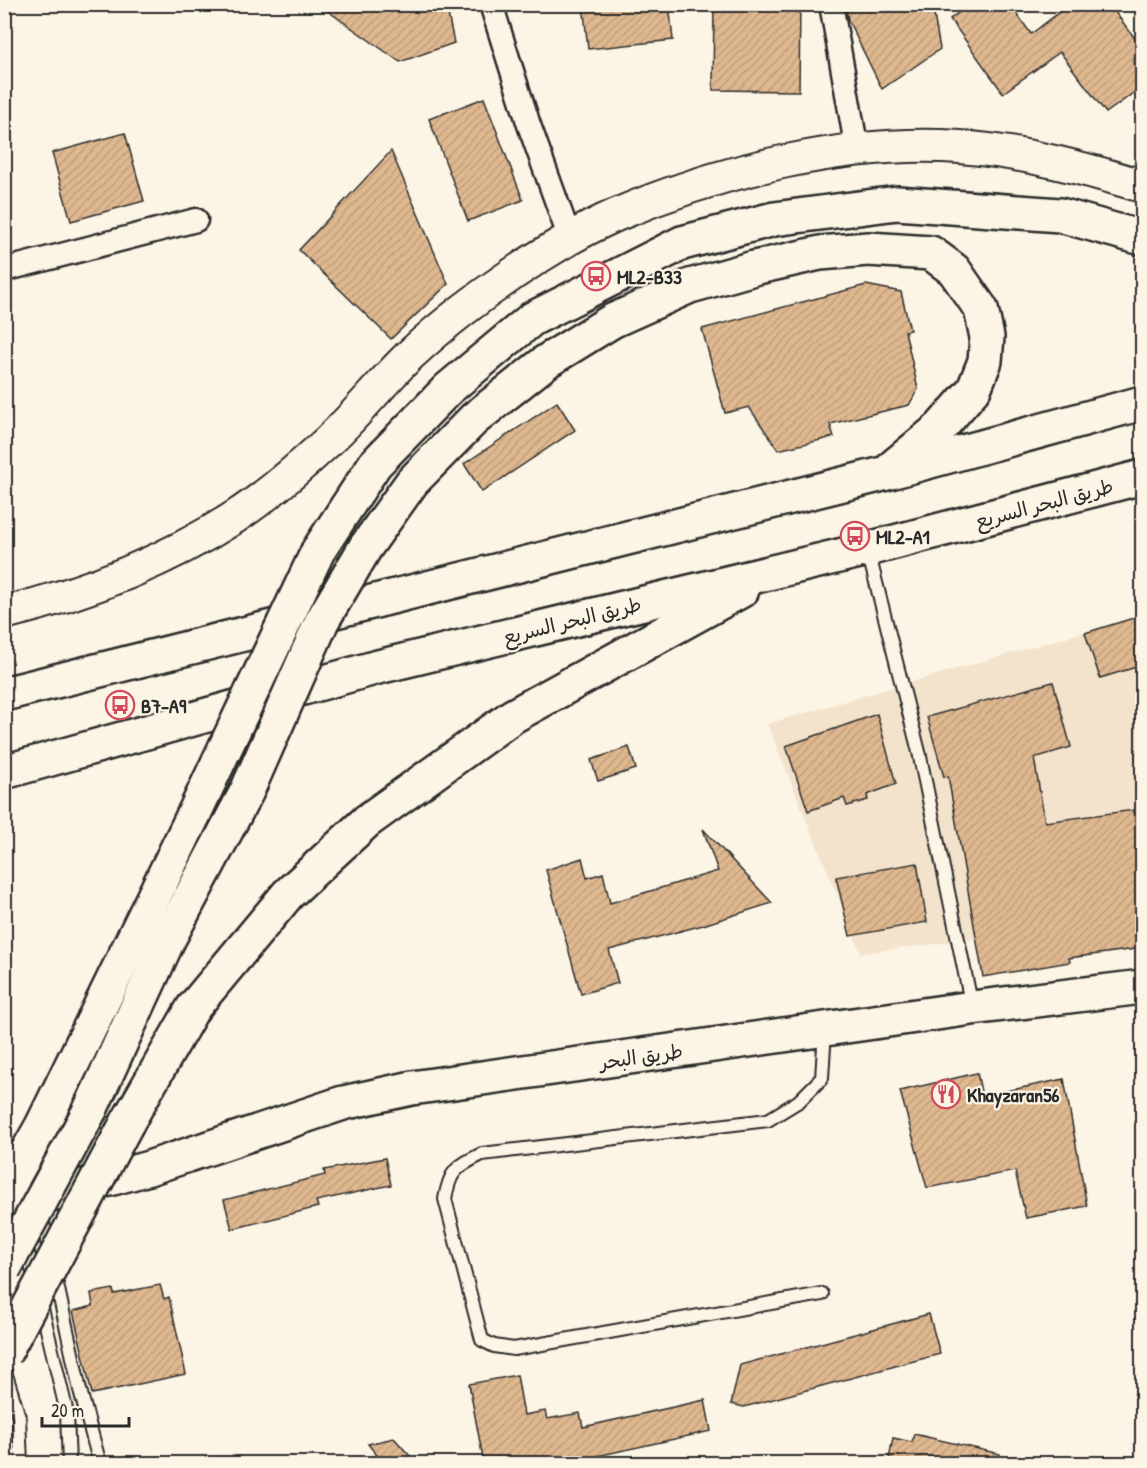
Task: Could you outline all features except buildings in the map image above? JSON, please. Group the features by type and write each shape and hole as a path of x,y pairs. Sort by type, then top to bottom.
{"highway":[{"path":"16,1201 42,1126 194,814 318,551 375,464 448,389 532,319 682,243 774,219 897,203 1060,214 1143,238"},
{"path":"4,1269 90,1110 168,940 247,791 322,621 365,548 412,482 474,419 547,361 612,321 690,286 820,253 868,249 931,253 954,270 981,309 987,337 985,361 974,389 940,428 883,474"},
{"path":"4,694 883,474 1143,403"},
{"name":"طريق البحر السريع","path":"4,772 378,667 868,549 1143,477"},
{"path":"4,1354 127,1123 193,1008 288,894 367,821 513,716 781,569"},
{"name":"طريق البحر","path":"16,1201 149,1168 343,1103 412,1088 972,1008 1143,987"}],"street":[{"path":"491,4 529,124 570,239"},
{"path":"831,4 857,150"},
{"path":"4,614 97,585 160,558 236,516 328,442 411,354 463,310 517,271 570,239 614,216 666,196 727,177 796,160 857,150 908,146 961,147 1031,157 1143,186"},
{"path":"4,270 196,220"}],"lane":[{"path":"868,549 919,752 972,1008"},
{"path":"822,1294 514,1348 494,1346 482,1340 445,1199 448,1180 460,1164 482,1154 768,1120 799,1101 822,1078 825,1029"},
{"path":"16,1201 67,1413 69,1464"},
{"path":"16,1201 80,1390 100,1464"},
{"path":"4,1368 19,1418 21,1464"}],"shaded area":[{"path":"1142,615 1142,919 861,953 767,724"}],"place":[{"name":"ML2-B33","path":"596,276"},
{"name":"ML2-A1","path":"855,536"},
{"name":"B7-A9","path":"120,705"},
{"name":"Khayzaran56","path":"946,1094"}]}
